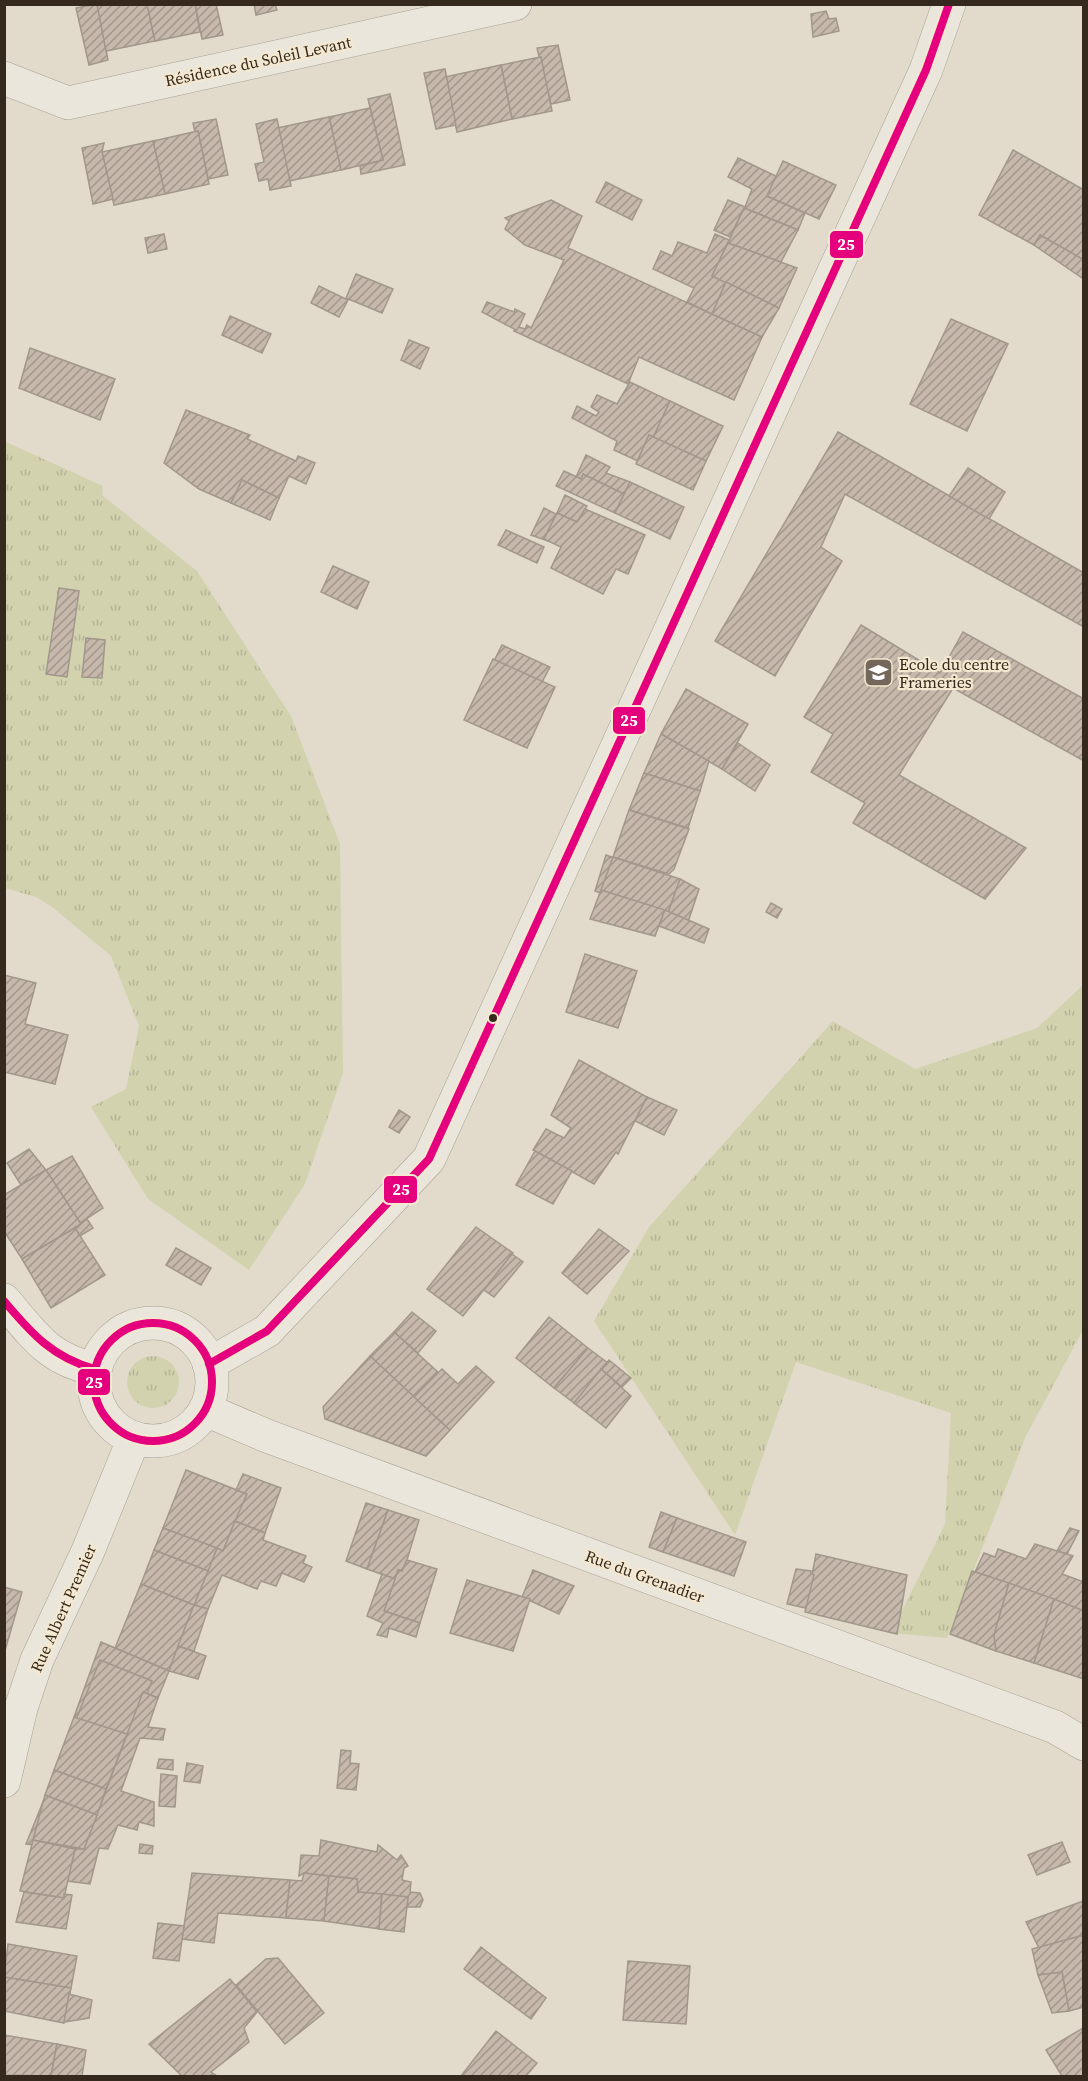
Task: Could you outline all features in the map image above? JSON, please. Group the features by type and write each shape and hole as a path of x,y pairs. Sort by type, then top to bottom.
{"street":[{"name":"Résidence du Soleil Levant","path":"4,78 68,103 515,4"},
{"path":"210,1364 255,1341 267,1331 429,1159 926,70 949,4"},
{"path":"4,1300 40,1342 72,1364 95,1369"},
{"path":"148,1323 164,1324 184,1331 199,1345 210,1364 212,1384 206,1410 193,1426 170,1439 154,1442 134,1438 120,1431 102,1413 95,1393 95,1369 101,1353 115,1336 128,1328 148,1323"},
{"name":"Rue du Grenadier","path":"206,1410 267,1436 1055,1727 1081,1748"},
{"name":"Rue Albert Premier","path":"4,1781 21,1708 37,1660 88,1551 134,1438"}],"green space":[{"path":"4,441 103,486 102,495 197,571 291,716 340,844 343,1073 305,1184 249,1270 148,1199 91,1107 126,1089 139,1026 111,956 52,907 36,897 5,888"},
{"path":"1083,985 1083,1330 1026,1436 947,1638 891,1633 945,1524 951,1413 796,1362 735,1535 594,1321 649,1227 833,1021 915,1069 1037,1028"},
{"path":"153,1356 163,1358 171,1364 177,1372 179,1382 177,1392 171,1400 163,1406 153,1408 143,1406 135,1400 129,1392 127,1382 129,1372 135,1364 143,1358"}],"building":[{"path":"97,4 108,60 89,65 76,8"},
{"path":"97,4 147,4 155,41 106,51"},
{"path":"147,4 195,4 200,32 155,41"},
{"path":"195,4 216,4 223,35 202,39"},
{"path":"254,4 275,4 277,10 256,15"},
{"path":"826,11 829,19 836,18 839,31 813,37 811,14"},
{"path":"558,45 570,100 551,104 537,48"},
{"path":"541,57 552,111 512,119 501,65"},
{"path":"501,65 512,119 457,132 445,77"},
{"path":"445,69 456,125 436,129 424,73"},
{"path":"390,94 405,165 361,174 360,166 383,160 368,99"},
{"path":"370,108 383,160 341,170 329,117"},
{"path":"329,117 341,170 289,181 277,128"},
{"path":"216,119 228,175 208,179 198,131 195,132 193,123"},
{"path":"277,119 291,186 270,190 268,179 259,181 255,164 264,162 256,124"},
{"path":"198,131 209,184 165,194 153,141"},
{"path":"153,141 165,194 114,205 102,152"},
{"path":"104,143 102,152 113,199 93,204 82,148"},
{"path":"1013,150 1084,190 1084,260 1040,235 1034,245 979,215"},
{"path":"738,158 776,176 767,196 805,213 798,230 744,208 730,237 714,230 728,200 745,207 752,189 728,177"},
{"path":"783,161 836,185 819,219 767,196"},
{"path":"606,182 642,200 632,220 596,202"},
{"path":"551,200 582,216 568,248 762,337 734,400 639,357 628,384 514,331 516,330 482,312 487,302 514,312 515,309 525,314 519,327 525,329 527,325 531,328 564,260 525,245 505,229 509,221 505,218"},
{"path":"744,208 798,230 781,262 728,243"},
{"path":"164,234 167,249 148,253 145,238"},
{"path":"715,234 729,240 712,276 726,282 712,314 687,302 694,288 653,269 661,251 672,256 678,242 707,253"},
{"path":"1040,235 1084,260 1082,278 1034,245"},
{"path":"728,243 797,268 779,308 712,276"},
{"path":"356,274 393,289 382,313 346,298"},
{"path":"726,282 779,308 762,337 712,314"},
{"path":"319,286 348,300 339,317 311,303"},
{"path":"230,316 271,334 262,353 222,335"},
{"path":"951,319 1008,344 967,431 910,404"},
{"path":"409,340 429,348 420,369 401,360"},
{"path":"30,348 115,379 100,420 19,388"},
{"path":"630,382 670,401 653,438 649,435 638,461 614,450 617,441 572,418 577,406 596,416 599,412 591,407 597,395 617,404"},
{"path":"670,401 723,426 706,461 653,438"},
{"path":"186,410 250,435 247,439 296,461 298,456 315,463 306,484 289,476 279,498 242,480 231,503 199,489 164,463"},
{"path":"838,432 1084,573 1084,627 845,494 821,547 842,561 775,676 715,641"},
{"path":"649,435 706,461 693,490 636,464"},
{"path":"586,455 610,467 606,473 630,482 624,494 583,474 581,479 576,477"},
{"path":"968,468 1005,492 989,519 949,496"},
{"path":"564,471 581,479 583,474 624,494 615,513 556,486"},
{"path":"242,480 279,498 270,520 231,503"},
{"path":"630,482 684,507 670,539 615,513"},
{"path":"565,495 587,506 577,522 557,513"},
{"path":"544,508 556,514 544,539 551,542 531,535"},
{"path":"585,509 645,535 628,574 616,569 603,594 551,568 561,547 544,539 557,513 577,522"},
{"path":"506,530 544,547 537,563 498,545"},
{"path":"333,566 369,582 357,609 321,592"},
{"path":"59,588 79,591 67,677 46,674"},
{"path":"861,625 940,673 963,632 1084,699 1084,761 953,688 899,775 1026,848 985,899 853,823 865,803 811,772 833,734 804,717"},
{"path":"86,638 105,640 102,678 82,677"},
{"path":"502,645 550,667 542,682 494,661"},
{"path":"493,659 555,687 527,748 464,720"},
{"path":"686,689 748,724 722,769 661,734"},
{"path":"661,734 709,761 700,791 644,773"},
{"path":"738,743 770,765 755,791 722,769"},
{"path":"644,773 700,791 688,828 629,810"},
{"path":"629,810 689,829 674,869 669,874 613,857"},
{"path":"606,855 675,881 668,916 595,891"},
{"path":"613,857 680,879 668,913 601,890"},
{"path":"680,879 699,889 688,922 668,913"},
{"path":"601,890 665,910 655,936 590,919"},
{"path":"771,903 782,909 777,918 766,912"},
{"path":"665,910 709,929 704,943 659,926"},
{"path":"585,954 637,971 618,1028 566,1012"},
{"path":"4,975 36,983 25,1024 68,1035 55,1084 4,1072"},
{"path":"579,1060 647,1097 618,1154 616,1152 594,1184 533,1150 546,1129 564,1138 571,1128 551,1115"},
{"path":"647,1097 677,1110 664,1135 635,1121"},
{"path":"399,1110 410,1117 399,1133 389,1127"},
{"path":"29,1149 46,1170 21,1185 7,1163"},
{"path":"535,1151 572,1171 553,1204 516,1185"},
{"path":"72,1156 103,1208 80,1223 46,1170"},
{"path":"46,1170 81,1224 22,1259 4,1231 4,1195"},
{"path":"87,1219 93,1228 80,1236 75,1228"},
{"path":"476,1227 513,1253 463,1316 427,1289"},
{"path":"75,1228 105,1275 51,1308 22,1259"},
{"path":"599,1229 629,1251 587,1294 562,1273"},
{"path":"176,1248 211,1268 201,1285 166,1265"},
{"path":"512,1254 523,1262 494,1297 484,1290"},
{"path":"412,1312 436,1331 418,1353 394,1332"},
{"path":"549,1317 588,1348 554,1388 516,1358"},
{"path":"394,1332 439,1373 414,1397 370,1356"},
{"path":"588,1348 608,1363 574,1403 554,1388"},
{"path":"370,1356 450,1430 426,1456 325,1419 323,1407"},
{"path":"609,1360 631,1378 622,1387 601,1369"},
{"path":"476,1366 494,1382 450,1430 414,1397 442,1369 458,1384"},
{"path":"601,1369 631,1396 606,1428 574,1403"},
{"path":"186,1470 247,1494 223,1551 163,1528"},
{"path":"243,1474 281,1488 265,1533 235,1521 247,1494 236,1490"},
{"path":"366,1503 388,1510 367,1569 346,1561"},
{"path":"388,1510 419,1520 407,1560 402,1571 398,1570 395,1579 367,1569"},
{"path":"661,1512 677,1518 663,1552 649,1547"},
{"path":"677,1518 746,1542 734,1576 663,1552"},
{"path":"235,1521 265,1533 263,1540 306,1556 303,1563 312,1567 304,1582 282,1573 276,1586 261,1581 257,1589 222,1575 208,1609 194,1605 217,1548 223,1551"},
{"path":"163,1528 217,1548 208,1571 154,1550"},
{"path":"1070,1528 1079,1531 1067,1554 1057,1551"},
{"path":"1035,1544 1073,1556 1062,1574 1084,1582 1084,1611 975,1572 984,1553 995,1557 998,1549 1026,1559"},
{"path":"154,1550 208,1571 194,1605 141,1584"},
{"path":"816,1554 907,1575 897,1634 805,1612"},
{"path":"407,1560 437,1569 420,1623 384,1611 398,1570 402,1571"},
{"path":"796,1569 811,1571 814,1575 806,1608 787,1604"},
{"path":"533,1570 574,1586 559,1614 522,1597"},
{"path":"972,1571 1009,1583 994,1635 996,1651 950,1634"},
{"path":"382,1574 395,1579 384,1611 420,1623 416,1637 389,1628 387,1637 377,1635 383,1623 367,1616"},
{"path":"467,1580 530,1599 513,1651 450,1633"},
{"path":"1009,1583 1054,1599 1034,1663 996,1651 994,1635"},
{"path":"141,1584 194,1605 169,1671 115,1648"},
{"path":"4,1587 22,1592 4,1654"},
{"path":"1054,1599 1084,1611 1084,1679 1034,1663"},
{"path":"194,1605 208,1609 194,1651 178,1646"},
{"path":"101,1642 169,1671 158,1698 143,1692 127,1734 74,1717"},
{"path":"178,1646 206,1656 198,1679 169,1671"},
{"path":"100,1660 152,1681 84,1849 26,1844"},
{"path":"143,1692 158,1698 148,1727 165,1729 163,1740 140,1738 121,1791 154,1802 154,1826 139,1822 137,1830 118,1825 108,1849 99,1848 90,1884 67,1881 75,1849 84,1849"},
{"path":"74,1717 127,1734 106,1789 54,1770"},
{"path":"341,1750 351,1751 350,1763 359,1764 356,1790 337,1788"},
{"path":"159,1759 173,1760 173,1770 157,1768"},
{"path":"187,1763 203,1766 200,1783 184,1781"},
{"path":"54,1770 106,1789 97,1815 45,1795"},
{"path":"161,1774 177,1776 175,1807 159,1806"},
{"path":"45,1795 97,1815 84,1849 33,1840"},
{"path":"33,1840 75,1849 64,1898 20,1891"},
{"path":"321,1840 377,1852 378,1845 397,1860 401,1855 408,1866 404,1868 402,1880 411,1882 410,1892 420,1893 423,1900 420,1907 407,1907 408,1897 358,1892 357,1879 304,1873 299,1876 301,1855 319,1856"},
{"path":"1062,1842 1070,1862 1037,1875 1028,1855"},
{"path":"140,1844 153,1846 152,1854 139,1853"},
{"path":"192,1873 290,1880 286,1918 218,1913 214,1943 182,1939"},
{"path":"304,1873 329,1876 324,1921 286,1918 290,1880 302,1881"},
{"path":"329,1876 357,1879 358,1892 382,1894 379,1929 324,1921"},
{"path":"24,1892 64,1898 64,1894 72,1895 66,1929 16,1922"},
{"path":"382,1894 408,1897 404,1932 379,1929"},
{"path":"1083,1901 1084,1935 1039,1948 1026,1922"},
{"path":"158,1923 184,1926 179,1961 153,1958"},
{"path":"1084,1935 1084,2007 1069,2011 1062,1972 1038,1975 1032,1949"},
{"path":"8,1944 77,1956 71,1988 4,1977"},
{"path":"481,1947 546,1998 531,2019 464,1969"},
{"path":"278,1958 324,2013 285,2044 236,1985 266,1959"},
{"path":"628,1961 690,1966 686,2024 623,2020"},
{"path":"1062,1972 1069,2011 1052,2013 1038,1975"},
{"path":"4,1977 71,1988 64,2023 4,2011"},
{"path":"230,1979 257,2012 244,2028 249,2042 211,2072 217,2076 182,2076 149,2044"},
{"path":"69,1994 92,2000 89,2018 64,2022"},
{"path":"1083,2028 1084,2076 1062,2076 1046,2050"},
{"path":"496,2031 537,2063 526,2076 461,2076"},
{"path":"4,2035 57,2044 51,2076 4,2075"},
{"path":"57,2044 86,2050 82,2076 51,2076"}],"transit line":[{"name":"25","path":"209,1364 267,1331 429,1159 926,70 949,4"},
{"name":"25","path":"4,1301 44,1343 67,1358 95,1369"},
{"name":"25","path":"153,1323 176,1327 195,1340 208,1359 212,1382 208,1405 195,1424 176,1437 153,1441 130,1437 111,1424 98,1405 94,1382 98,1359 111,1340 130,1327 153,1323"}],"place":[{"name":"Ecole du centre Frameries","path":"878,673"}]}
